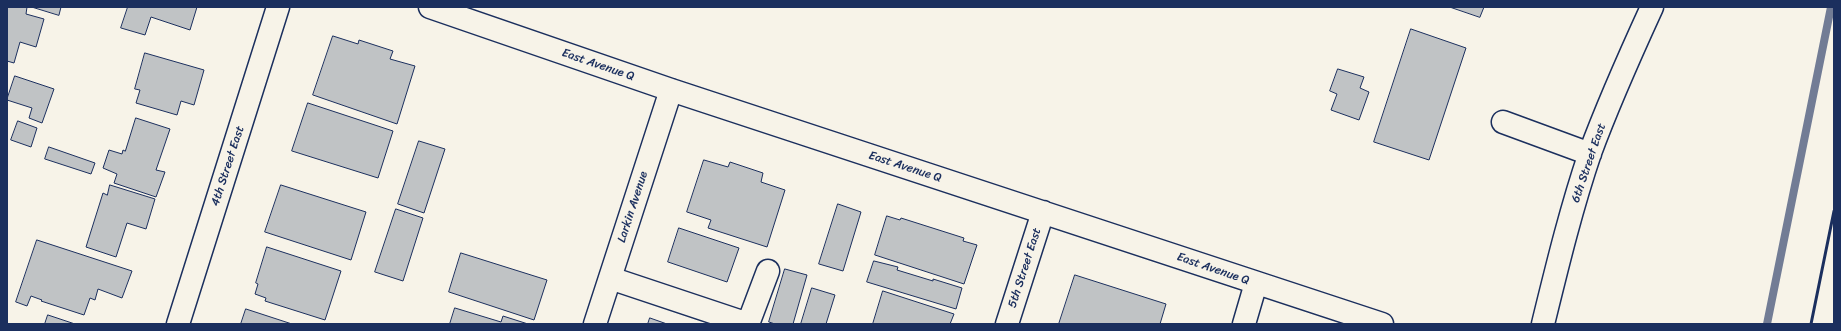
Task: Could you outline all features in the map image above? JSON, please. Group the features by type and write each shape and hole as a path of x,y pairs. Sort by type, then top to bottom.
{"street":[{"name":"4th Street East","path":"178,324 278,7"},
{"name":"East Avenue Q","path":"430,7 671,90 1044,212 1256,284 1382,324"},
{"name":"6th Street East","path":"1543,324 1559,255 1590,154 1609,104 1652,7"},
{"name":"Larkin Avenue","path":"595,324 671,90"},
{"path":"1503,122 1590,154"},
{"name":"5th Street East","path":"1007,324 1044,212"},
{"path":"610,278 748,324 768,271"},
{"path":"1244,324 1256,284"}],"building":[{"path":"7,7 27,7 26,14 44,19 36,47 20,42 14,63 7,61"},
{"path":"32,7 61,7 59,15"},
{"path":"128,7 197,7 190,30 151,17 145,35 121,28"},
{"path":"1450,7 1484,7 1480,17"},
{"path":"1411,29 1466,48 1429,160 1374,142"},
{"path":"333,36 358,44 359,40 393,51 390,59 415,66 397,124 313,95"},
{"path":"145,53 204,70 194,105 181,101 177,115 136,103 140,90 135,89"},
{"path":"1338,69 1364,77 1360,88 1369,92 1359,120 1331,110 1337,94 1330,91"},
{"path":"15,76 54,89 42,123 29,118 32,108 7,100"},
{"path":"308,103 393,131 378,178 292,151"},
{"path":"136,118 170,129 156,170 165,172 156,197 114,183 117,174 103,168 109,150 122,154 123,150 125,151"},
{"path":"18,121 37,128 31,147 11,140"},
{"path":"419,141 445,149 424,213 398,204"},
{"path":"49,147 95,163 91,174 45,159"},
{"path":"704,160 728,167 730,162 763,173 761,182 785,190 767,247 708,228 711,220 687,212"},
{"path":"110,185 155,199 146,229 127,223 116,257 86,247 103,193 107,195"},
{"path":"281,185 366,212 351,260 265,232"},
{"path":"838,204 861,212 843,271 819,264"},
{"path":"396,209 423,218 403,281 375,272"},
{"path":"887,216 900,220 901,218 964,238 963,241 977,245 964,284 875,255"},
{"path":"679,228 739,248 727,282 668,262"},
{"path":"37,240 132,271 122,298 98,289 95,300 90,298 84,315 41,301 42,300 31,296 27,306 16,302"},
{"path":"267,247 341,271 325,320 265,301 266,298 255,294 258,284 256,283"},
{"path":"461,253 547,280 534,320 449,292"},
{"path":"874,261 898,267 897,270 962,288 956,309 867,282"},
{"path":"785,269 807,275 793,324 775,324 769,322"},
{"path":"1075,275 1166,304 1160,324 1059,324"},
{"path":"812,288 835,295 826,324 801,324"},
{"path":"883,291 954,314 950,324 873,324"},
{"path":"455,308 501,322 503,316 528,324 450,324"},
{"path":"246,309 292,324 241,324"},
{"path":"48,315 75,324 45,324"},
{"path":"650,318 667,324 648,324"}],"waterway":[{"path":"1767,324 1831,7"}],"railway":[{"path":"1811,324 1834,211"}]}
